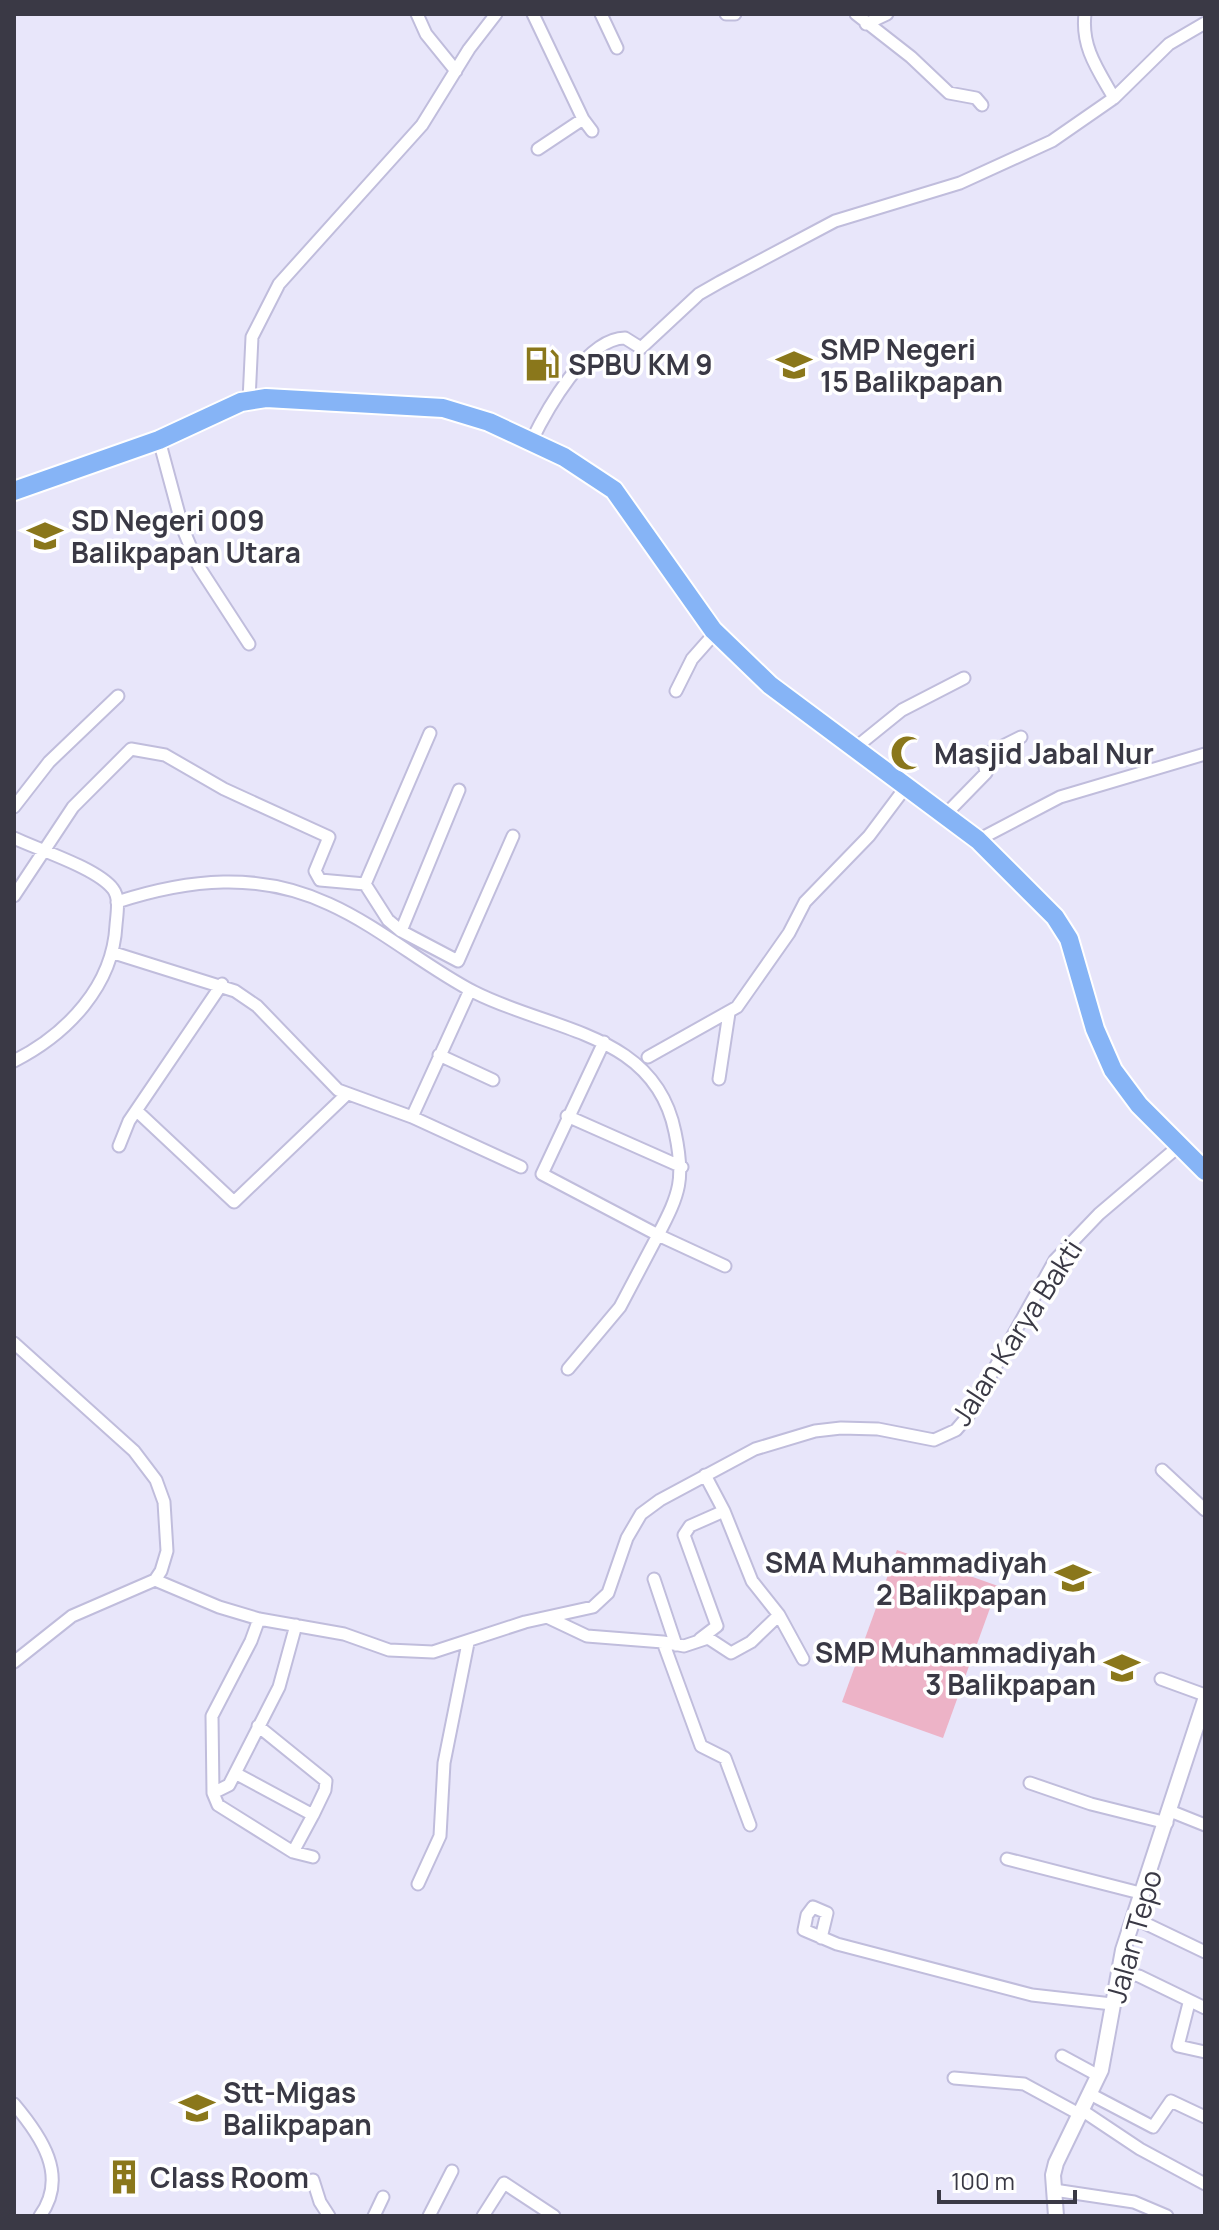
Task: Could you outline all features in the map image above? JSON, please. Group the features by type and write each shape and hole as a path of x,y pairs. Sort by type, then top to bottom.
{"highway":[{"path":"14,491 159,440 249,400 422,404 461,412 564,457 614,490 715,633 770,685 978,840 1009,868 1062,926 1073,951 1095,1029 1113,1070 1139,1105 1205,1171"}],"street":[{"path":"417,14 426,34 456,71"},
{"path":"249,400 252,337 279,284 422,125 496,14"},
{"path":"533,14 583,119 592,131"},
{"path":"601,14 617,48"},
{"path":"726,14 735,14"},
{"path":"856,14 911,57 949,93 976,98 982,105"},
{"path":"866,24 887,14"},
{"path":"1085,14 1083,32 1088,53 1114,98"},
{"path":"531,442 565,384 597,351 625,338 641,348 699,294 835,221 960,183 1052,141 1114,98 1169,44 1205,23"},
{"path":"538,149 583,119"},
{"path":"159,440 183,529 199,567 249,644"},
{"path":"676,691 692,659 715,633"},
{"path":"855,748 902,710 964,678"},
{"path":"14,807 49,762 118,696"},
{"path":"365,884 430,733"},
{"path":"944,816 986,773 983,756 1021,737"},
{"path":"14,896 73,807 131,749 165,755 224,789 329,837 315,871 320,880 365,884"},
{"path":"978,840 1060,797 1205,754"},
{"path":"648,1057 729,1013 744,998 809,897 878,826 905,788"},
{"path":"401,931 459,790"},
{"path":"365,884 388,920 401,931 458,961 513,836"},
{"path":"14,838 108,884 117,902 114,953 97,986 68,1024 14,1061"},
{"path":"117,902 195,882 262,883 328,903 470,990 523,1015 562,1025 604,1042 639,1065 661,1089 673,1119 682,1167 680,1191 620,1307 568,1369"},
{"path":"114,953 222,984 257,1006 314,1067 347,1094 412,1117 521,1167"},
{"path":"119,1146 129,1121 222,984"},
{"path":"412,1117 470,990"},
{"path":"719,1079 729,1013"},
{"path":"604,1042 567,1116 544,1167 543,1177 725,1266"},
{"path":"439,1055 493,1080"},
{"path":"138,1112 234,1202 347,1094"},
{"path":"567,1116 682,1167"},
{"name":"Jalan Karya Bakti","path":"155,1580 219,1607 259,1619 344,1634 411,1654 468,1643 505,1629 587,1610 605,1598 627,1538 641,1514 705,1475 770,1443 815,1431 864,1428 927,1440 956,1430 968,1416 1055,1260 1099,1214 1179,1146"},
{"path":"14,1343 134,1451 156,1480 164,1502 167,1541 164,1564 155,1580 72,1616 14,1662"},
{"path":"1162,1470 1205,1510"},
{"path":"705,1475 724,1511 752,1581 779,1615 803,1659"},
{"path":"700,1639 717,1626 684,1535 690,1526 724,1511"},
{"path":"654,1579 676,1645"},
{"path":"549,1618 587,1636 676,1645 713,1639 721,1649 731,1653 751,1642 779,1615"},
{"path":"259,1619 212,1716 213,1801 293,1852 313,1857"},
{"path":"213,1793 223,1791 235,1773 279,1687 296,1625"},
{"path":"663,1642 701,1746 725,1758 750,1825"},
{"path":"418,1884 440,1836 444,1763 468,1643"},
{"path":"1161,1679 1205,1698"},
{"name":"Jalan Tepo","path":"1056,2216 1056,2163 1099,2076 1118,1971 1205,1698"},
{"path":"258,1726 326,1781 325,1790 293,1852"},
{"path":"235,1773 313,1815"},
{"path":"1030,1783 1091,1804 1205,1825"},
{"path":"1007,1859 1144,1894"},
{"path":"1134,1918 1205,1952"},
{"path":"821,1938 974,1982 1032,1995 1112,2004"},
{"path":"1118,1971 1139,1976 1189,2003 1205,2008"},
{"path":"1189,2003 1178,2046 1205,2052"},
{"path":"1062,2056 1099,2076"},
{"path":"954,2078 1024,2084 1082,2113 1205,2184"},
{"path":"1092,2095 1153,2127 1171,2101 1205,2117"},
{"path":"14,2104 37,2132 52,2166 53,2191 40,2216"},
{"path":"429,2216 452,2171"},
{"path":"313,2180 320,2202 329,2216"},
{"path":"483,2216 496,2189 504,2183 536,2211 554,2216"},
{"path":"1054,2190 1134,2202 1167,2216"},
{"path":"374,2216 383,2197"}],"shaded area":[{"path":"897,1550 998,1586 943,1738 842,1702"}],"place":[{"name":"SPBU KM 9","path":"542,364"},
{"name":"SMP Negeri 15 Balikpapan","path":"794,365"},
{"name":"SD Negeri 009 Balikpapan Utara","path":"45,536"},
{"name":"Masjid Jabal Nur","path":"908,753"},
{"name":"SMA Muhammadiyah 2 Balikpapan","path":"1073,1578"},
{"name":"SMP Muhammadiyah 3 Balikpapan","path":"1122,1668"},
{"name":"Stt-Migas Balikpapan","path":"197,2108"},
{"name":"Class Room","path":"124,2177"}]}
